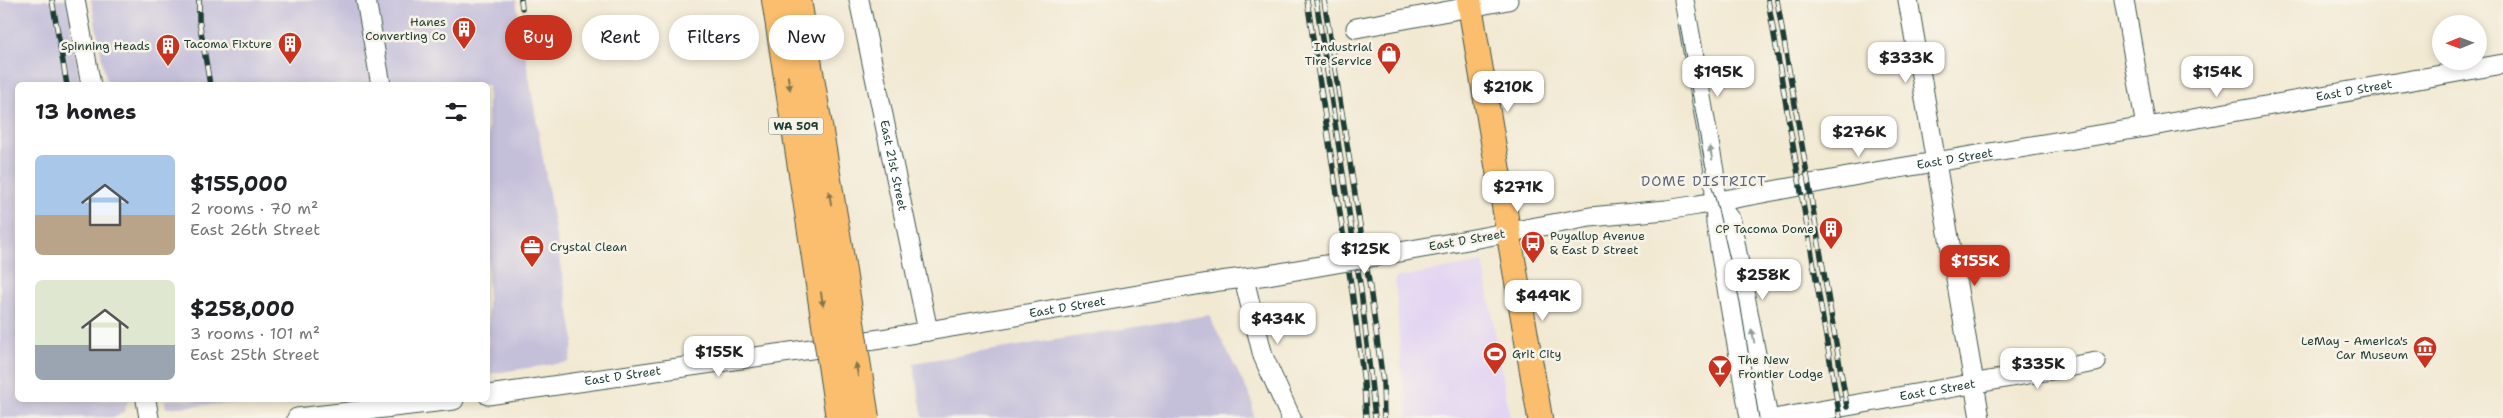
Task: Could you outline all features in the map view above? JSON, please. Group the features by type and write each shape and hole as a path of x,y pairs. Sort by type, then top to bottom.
{"highway":[{"name":"WA 509","path":"776,0 826,249 865,418"},
{"name":"WA 509","path":"797,0 826,249 840,418"}],"main road":[{"path":"1470,3 1540,418"}],"street":[{"path":"75,0 91,82"},
{"path":"366,0 380,82"},
{"name":"East 21st Street","path":"859,0 937,330"},
{"path":"1356,28 1470,3 1508,0"},
{"path":"1684,0 1714,171 1716,223 1721,255 1750,418"},
{"path":"1908,0 1980,418"},
{"path":"2124,0 2146,127"},
{"name":"East D Street","path":"490,395 937,330 1457,242 1590,216 1666,210 1937,161 2146,127 2503,64"},
{"path":"1716,201 1731,221 1768,418"},
{"path":"1244,279 1264,356 1291,418"},
{"name":"East C Street","path":"1779,418 2096,362"},
{"path":"146,402 149,418"},
{"path":"296,418 426,402"}],"shaded area":[{"path":"0,0 67,0 80,82 15,82 15,402 127,402 124,412 116,417 0,418"},
{"path":"91,0 516,0 519,15 505,15 505,60 526,60 574,341 569,362 490,374 490,82 106,82"},
{"path":"1483,262 1510,418 1409,418 1402,377 1395,278"},
{"path":"1209,315 1252,400 1254,418 923,418 913,363"},
{"path":"165,402 251,402 166,408"}],"tram line":[{"path":"1680,25 1705,164 1716,201 1740,302 1759,418"}],"railway":[{"path":"52,0 66,82"},
{"path":"199,0 199,20 209,82"},
{"path":"521,0 522,8"},
{"path":"1307,0 1352,291 1364,383 1366,418"},
{"path":"1316,0 1361,290 1375,418"},
{"path":"1324,0 1370,288 1383,382 1384,418"},
{"path":"1768,0 1840,418"},
{"path":"1777,0 1847,407"}],"place":[{"name":"Hanes Converting Co","path":"464,50"},
{"name":"Tacoma Fixture","path":"290,65"},
{"name":"Spinning Heads","path":"168,67"},
{"name":"Industrial Tire Service","path":"1389,75"},
{"name":"CP Tacoma Dome","path":"1831,250"},
{"name":"Puyallup Avenue & East D Street","path":"1533,264"},
{"name":"Crystal Clean","path":"532,268"},
{"name":"LeMay - America's Car Museum","path":"2425,369"},
{"name":"Grit City","path":"1495,375"},
{"name":"The New Frontier Lodge","path":"1720,388"}],"district":[{"name":"DOME DISTRICT","path":"1704,181"}]}
